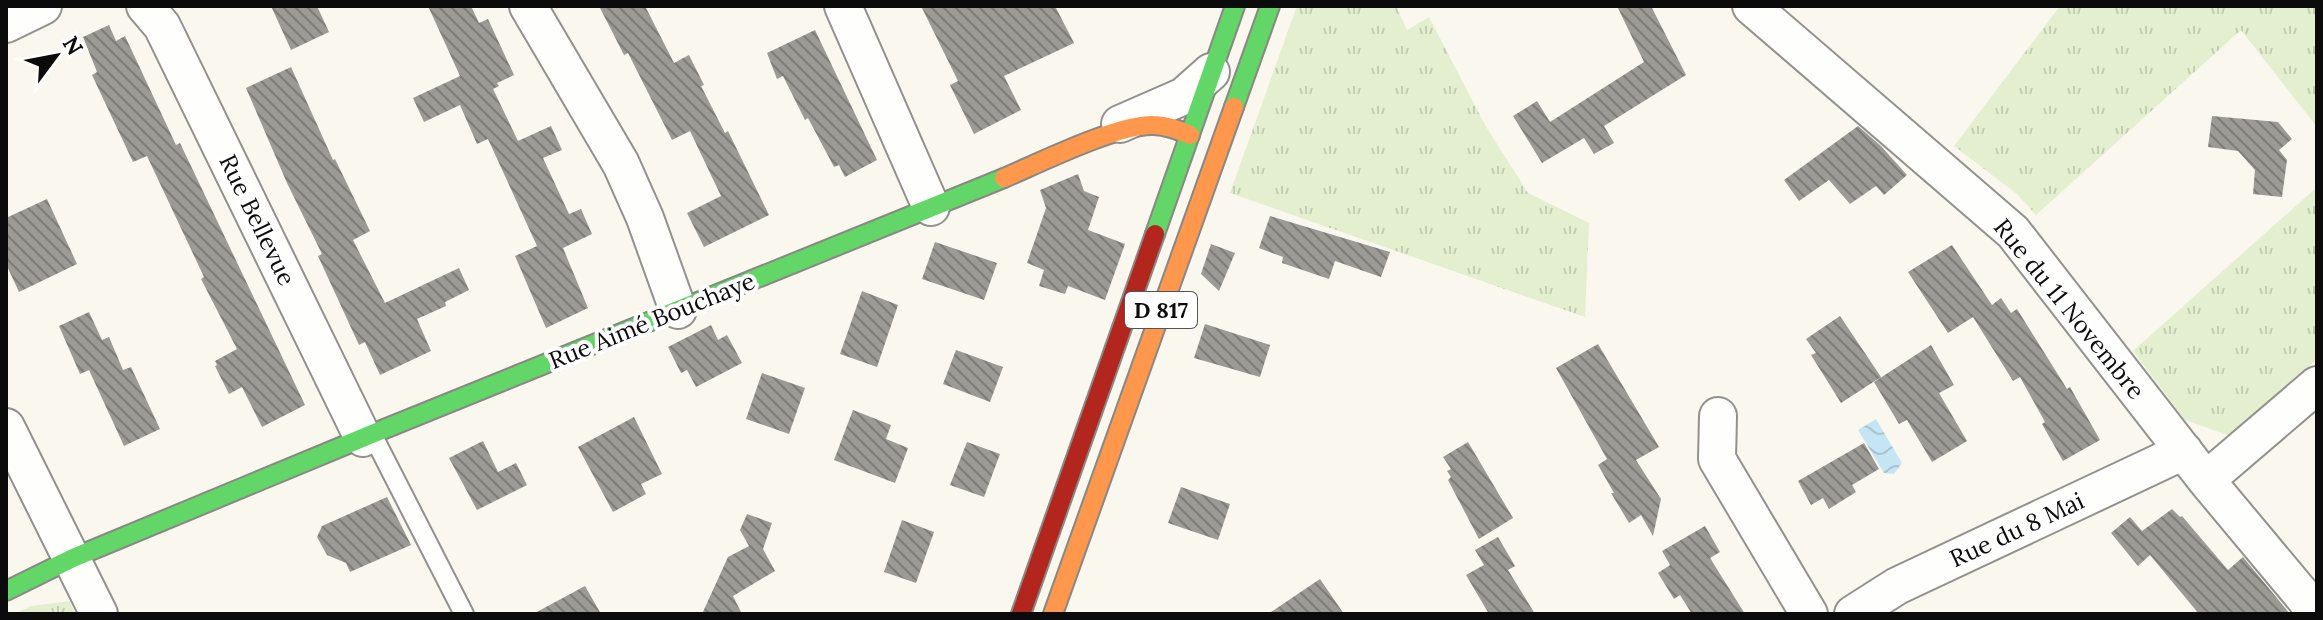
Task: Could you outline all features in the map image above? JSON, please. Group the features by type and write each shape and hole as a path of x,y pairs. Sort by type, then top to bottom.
{"main road":[{"name":"D 817","path":"1021,614 1235,6"},
{"name":"D 817","path":"1053,614 1270,6"},
{"name":"Rue Aimé Bouchaye","path":"6,591 73,558 367,436 1094,141 1153,123 1190,135"}],"street":[{"path":"6,24 43,6"},
{"name":"Rue Bellevue","path":"145,6 162,26 367,436"},
{"path":"528,6 621,164 645,218 678,310"},
{"name":"Rue du 11 Novembre","path":"1751,6 2013,232 2206,480 2314,604"},
{"path":"846,12 931,207"},
{"path":"1094,141 1121,124 1184,96 1211,72"},
{"path":"2206,480 2317,385"},
{"path":"1718,416 1717,459 1809,614"},
{"path":"6,427 99,614"},
{"name":"Rue du 8 Mai","path":"1853,614 1897,586 2184,451"}],"lane":[{"path":"367,436 464,614"}],"green space":[{"path":"1297,6 1396,6 1407,30 1429,17 1485,125 1528,193 1589,223 1585,317 1230,193"},
{"path":"2060,6 2317,6 2317,127 2241,30 2036,215 2017,194 1954,146"},
{"path":"2317,187 2317,359 2230,436 2185,420 2133,351"},
{"path":"70,601 75,614 14,614 31,606"}],"water":[{"path":"1876,419 1902,463 1894,474 1884,473 1858,430"}],"building":[{"path":"271,6 317,6 329,32 291,50"},
{"path":"428,6 471,6 479,23 488,19 514,75 497,83 499,86 493,89 518,141 551,126 562,150 543,158 569,214 581,209 592,234 563,248 588,308 546,328 515,256 537,246 488,139 477,144 460,105 424,122 413,98 460,76"},
{"path":"599,6 645,6 674,63 689,55 704,85 701,86 725,133 728,131 769,215 704,247 687,213 721,196 690,131 672,140 628,53 624,55"},
{"path":"921,6 1055,6 1074,43 1004,76 1021,110 974,134 950,85 958,81"},
{"path":"1617,6 1651,6 1686,75 1604,126 1614,143 1594,154 1584,138 1542,163 1513,116 1537,101 1550,122 1644,62"},
{"path":"109,25 116,41 125,36 176,145 180,143 305,405 262,427 242,387 229,394 215,366 215,361 237,349 201,279 204,277 147,156 133,162 92,75 97,72 83,37"},
{"path":"815,30 877,160 845,177 839,165 834,167 808,118 805,120 783,76 777,79 767,53"},
{"path":"291,67 333,160 370,231 353,240 385,303 459,268 469,290 445,302 446,306 417,319 431,351 380,375 365,342 359,345 318,256 322,254 246,88"},
{"path":"2212,116 2278,122 2292,139 2279,150 2287,160 2282,197 2253,194 2255,170 2238,151 2208,147"},
{"path":"1858,126 1907,175 1884,195 1876,186 1850,204 1829,180 1799,201 1784,180"},
{"path":"1078,174 1084,191 1099,197 1088,230 1125,244 1105,300 1068,286 1065,294 1039,286 1044,270 1027,263 1046,208 1040,190"},
{"path":"47,199 77,264 19,292 6,264 6,218"},
{"path":"1270,216 1390,252 1381,277 1335,261 1329,279 1282,263 1283,257 1259,248"},
{"path":"935,242 997,263 984,300 922,279"},
{"path":"1211,244 1235,253 1219,291 1201,274"},
{"path":"1952,245 1992,305 2001,298 2011,313 2017,309 2067,389 2070,387 2100,440 2063,461 2020,377 2013,381 1973,317 1948,333 1908,272"},
{"path":"862,291 898,305 877,367 840,354"},
{"path":"89,312 102,340 109,337 123,370 131,367 160,429 124,446 89,370 80,374 59,326"},
{"path":"1840,316 1881,377 1841,403 1811,355 1816,353 1806,339"},
{"path":"1205,324 1270,345 1260,377 1194,358"},
{"path":"711,325 718,340 727,335 742,363 696,387 687,370 681,373 668,347"},
{"path":"1598,344 1659,447 1636,460 1661,499 1653,536 1641,515 1629,523 1611,493 1614,493 1598,465 1607,459 1556,368"},
{"path":"1931,345 1954,385 1939,393 1967,441 1932,462 1907,420 1899,424 1874,382"},
{"path":"956,350 1003,367 990,402 943,384"},
{"path":"762,373 805,388 789,434 746,419"},
{"path":"853,410 891,425 886,439 908,448 895,483 834,460"},
{"path":"634,417 662,474 641,484 646,494 613,512 578,447"},
{"path":"483,441 498,472 516,463 527,485 477,510 449,458"},
{"path":"967,442 1000,454 984,497 950,485"},
{"path":"1468,442 1513,518 1479,539 1448,480 1451,477 1447,471 1451,469 1443,457"},
{"path":"1864,443 1879,469 1852,485 1856,492 1829,509 1823,498 1811,505 1798,481"},
{"path":"1181,487 1230,504 1218,540 1168,523"},
{"path":"387,497 411,545 350,572 346,563 327,555 317,537 322,526"},
{"path":"2172,509 2182,516 2228,570 2243,557 2290,614 2199,614 2150,555 2138,566 2111,533 2130,517 2142,531"},
{"path":"747,514 772,523 763,549 775,571 733,596 742,614 702,614 728,557 749,546 740,530"},
{"path":"902,520 934,532 916,583 884,572"},
{"path":"1705,526 1720,552 1710,558 1745,614 1692,614 1680,595 1674,599 1658,573 1670,565 1662,551"},
{"path":"1498,537 1515,566 1508,570 1535,614 1489,614 1466,575 1484,565 1475,550"},
{"path":"1320,579 1344,614 1268,614"},
{"path":"585,586 601,614 533,614"}],"traffic: fast":[{"path":"1155,234 1235,6"},
{"path":"1234,107 1270,6"},
{"path":"6,591 73,558 372,434 1004,178"}],"traffic: slow":[{"path":"1053,614 1234,107"},
{"path":"1004,178 1078,146 1138,126 1163,126 1190,135"}],"traffic: jam":[{"path":"1021,614 1155,234"}]}
